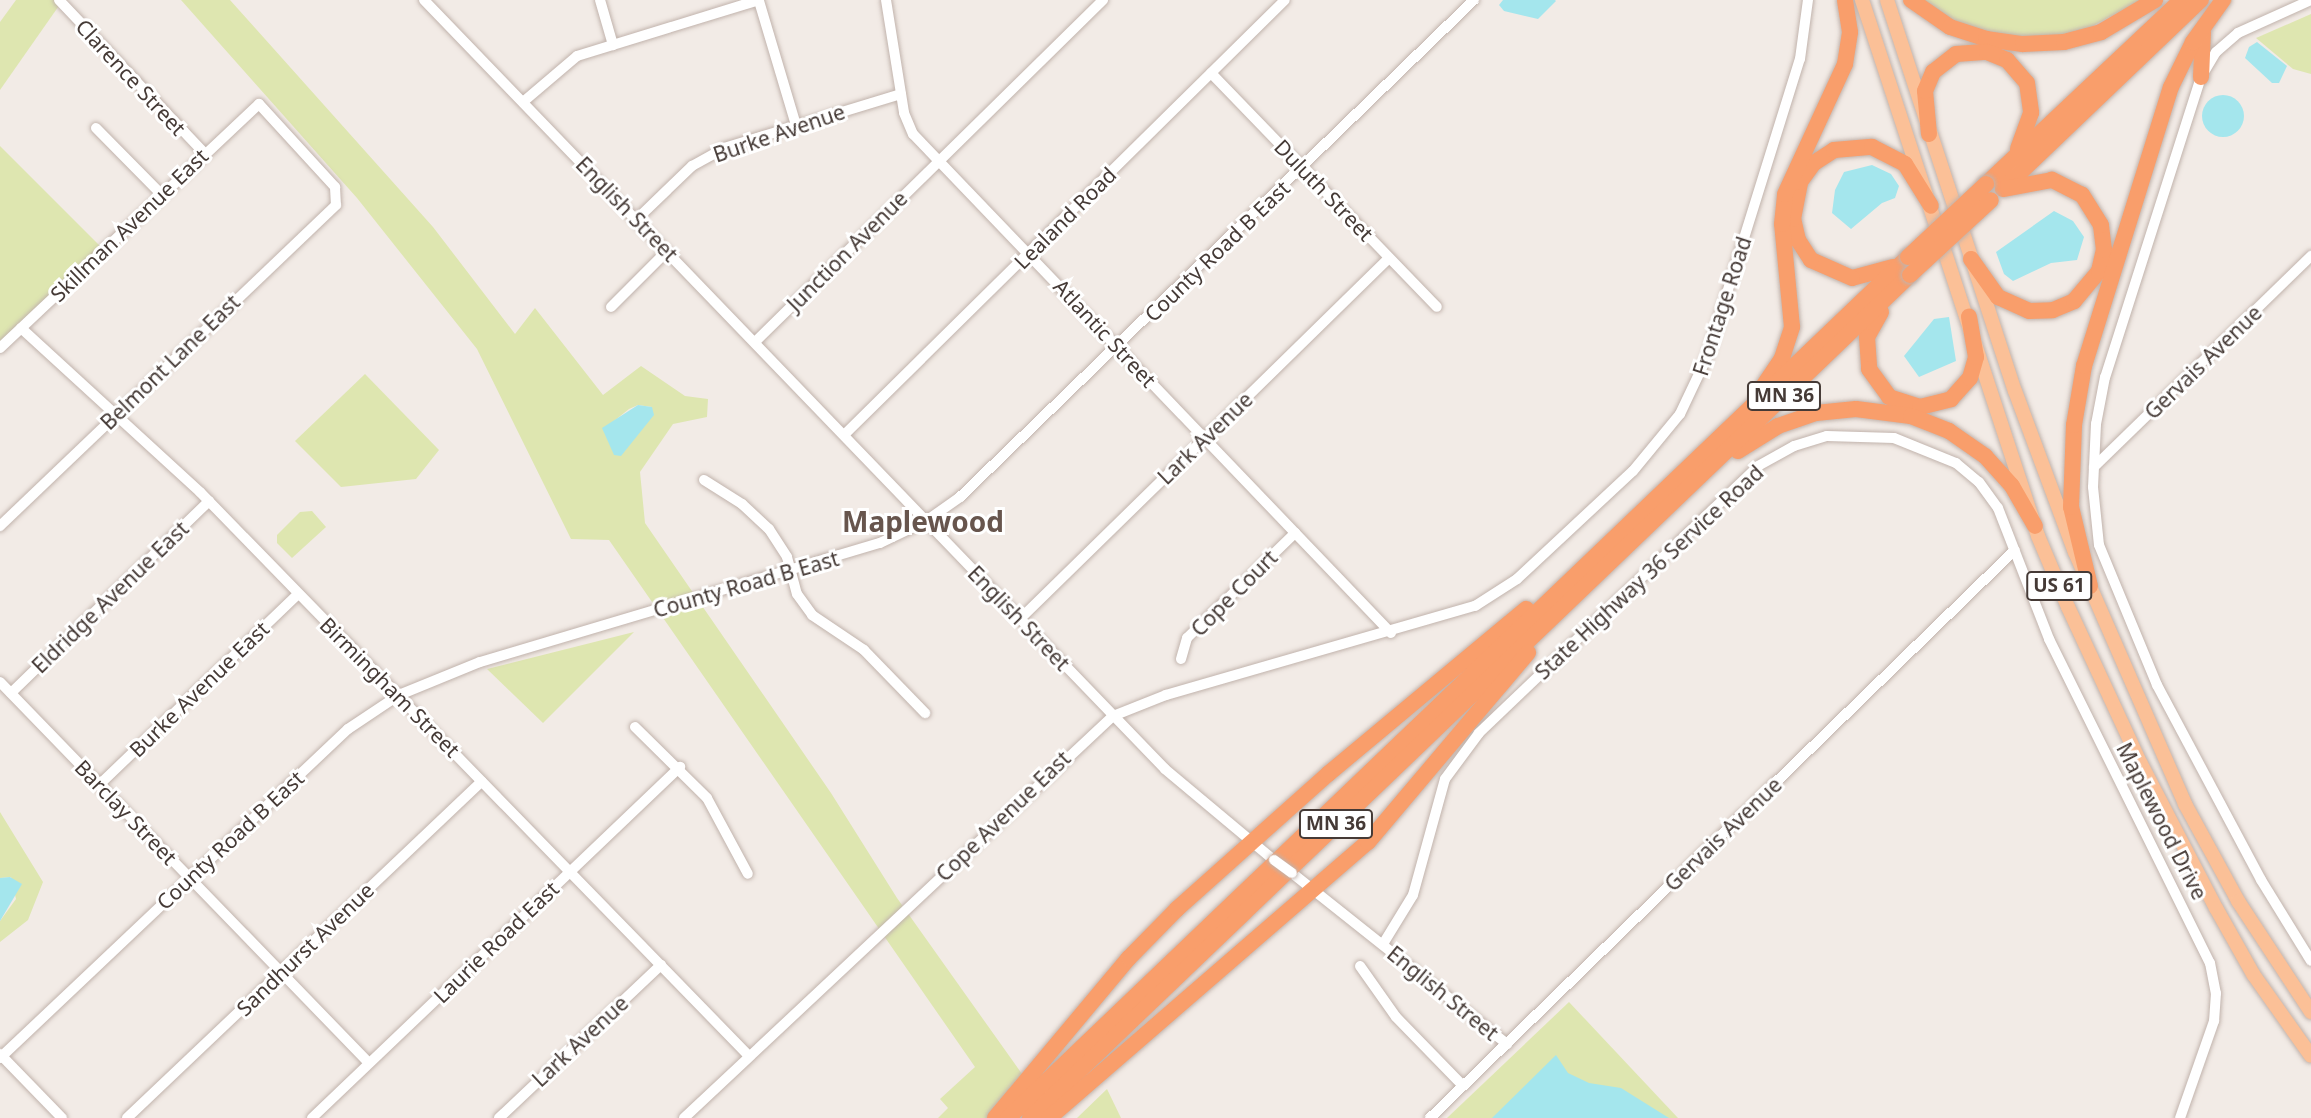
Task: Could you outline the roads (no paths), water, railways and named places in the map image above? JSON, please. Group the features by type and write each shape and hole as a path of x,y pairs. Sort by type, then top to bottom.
{"highway":[{"path":"1717,439 1773,372 1787,342 1793,303 1783,208 1796,164 1845,64 1850,32 1845,0"},
{"path":"1911,0 1960,31 2023,44 2064,42 2101,32 2155,0"},
{"name":"MN 36","path":"1993,191 2007,165 2181,0"},
{"name":"MN 36","path":"1008,1118 1717,439 2201,0"},
{"path":"2090,586 2071,507 2077,397 2163,108 2182,61 2222,0"},
{"path":"2201,77 2200,44 2205,23"},
{"path":"1929,134 1926,91 1939,65 1965,51 1998,55 2022,74 2031,102 2026,130 2007,165"},
{"path":"1907,265 1852,278 1811,260 1798,240 1793,219 1800,182 1814,163 1834,150 1872,147 1905,164 1931,206"},
{"path":"1971,259 1998,297 2029,311 2053,310 2074,301 2099,271 2104,250 2101,225 2082,195 2052,180 1993,191"},
{"path":"1907,265 1867,337 1869,369 1889,397 1920,407 1941,404 1960,393 1976,357 1969,317"},
{"name":"MN 36","path":"1030,1118 1657,516 1907,265"},
{"path":"1657,516 1768,431 1816,413 1856,409 1912,416 1968,443 2006,479 2035,526"},
{"path":"1049,1118 1309,886 1382,827 1493,691 1642,530"},
{"path":"995,1118 1129,958 1505,625 1581,568"}],"main road":[{"name":"US 61","path":"1862,0 1969,317 2035,526 2104,687 2210,897 2253,974 2311,1056"},
{"name":"US 61","path":"1887,0 2036,454 2090,586 2185,804 2238,901 2311,1012"}],"street":[{"name":"Clarence Street","path":"59,0 204,153"},
{"name":"English Street","path":"424,0 1188,791 1507,1044"},
{"path":"600,0 613,45"},
{"name":"Atlantic Street","path":"886,0 901,94 913,134 1391,633"},
{"name":"Junction Avenue","path":"755,342 1103,0"},
{"name":"Lealand Road","path":"844,435 1285,0"},
{"name":"County Road B East","path":"1,1056 348,729 399,695 480,662 880,543 926,521 981,481 1474,0"},
{"name":"Frontage Road","path":"1391,633 1455,615 1509,586 1633,471 1680,414 1713,340 1800,59 1808,0"},
{"path":"2311,0 2264,19 2227,41 2201,77 2105,377 2096,424 2093,506 2099,545 2134,634 2184,740 2311,961"},
{"path":"523,102 566,63 613,45 759,1 796,125"},
{"name":"Duluth Street","path":"1211,73 1437,307"},
{"name":"Burke Avenue","path":"636,220 707,156 796,125 901,94"},
{"name":"Skillman Avenue East","path":"0,348 259,104 335,187 338,197"},
{"path":"96,128 161,194"},
{"name":"Belmont Lane East","path":"0,526 335,205 338,197"},
{"path":"611,307 667,251"},
{"name":"Gervais Avenue","path":"2094,467 2311,256"},
{"name":"Lark Avenue","path":"1020,619 1389,258"},
{"name":"Birmingham Street","path":"21,328 209,501 749,1056"},
{"name":"State Highway 36 Service Road","path":"1383,944 1413,894 1439,795 1465,747 1744,479 1779,453 1815,439 1856,434 1928,448 1979,482 1998,509 2015,550"},
{"path":"704,480 742,504 769,529 787,557 797,594 812,615 864,650 925,713"},
{"name":"Eldridge Avenue East","path":"11,693 209,501"},
{"name":"Cope Court","path":"1181,659 1187,638 1295,533"},
{"name":"Gervais Avenue","path":"1430,1118 2015,550"},
{"name":"Maplewood Drive","path":"2015,550 2078,703 2210,963 2216,993 2214,1021 2180,1118"},
{"name":"Burke Avenue East","path":"99,785 298,594"},
{"name":"Cope Avenue East","path":"684,1118 1113,716 1166,695 1391,633"},
{"name":"Barclay Street","path":"0,682 369,1063"},
{"path":"635,727 680,767 713,807 748,874"},
{"name":"Laurie Road East","path":"312,1118 680,767"},
{"name":"Sandhurst Avenue","path":"127,1118 482,781"},
{"name":"Lark Avenue","path":"499,1118 661,965"},
{"path":"1360,966 1396,1017 1462,1086"},
{"path":"1,1056 62,1118"}],"water":[{"path":"1503,0 1556,1 1538,19 1504,11 1499,5"},
{"path":"2257,42 2287,66 2279,83 2272,83 2245,58 2249,47"},
{"path":"2223,95 2238,101 2244,116 2238,131 2223,137 2208,131 2202,116 2208,101"},
{"path":"1872,165 1891,174 1899,186 1895,198 1882,203 1851,229 1832,213 1835,190 1844,172"},
{"path":"2054,211 2073,221 2084,237 2077,260 2051,263 2013,281 2004,274 1996,252"},
{"path":"1949,317 1956,361 1919,377 1904,356 1934,319"},
{"path":"638,405 652,407 654,415 621,456 614,455 602,428"},
{"path":"10,877 22,884 0,921 0,878"},
{"path":"1556,1055 1568,1073 1589,1083 1621,1088 1669,1118 1492,1118"}],"district":[{"name":"Maplewood","path":"923,521"}]}
